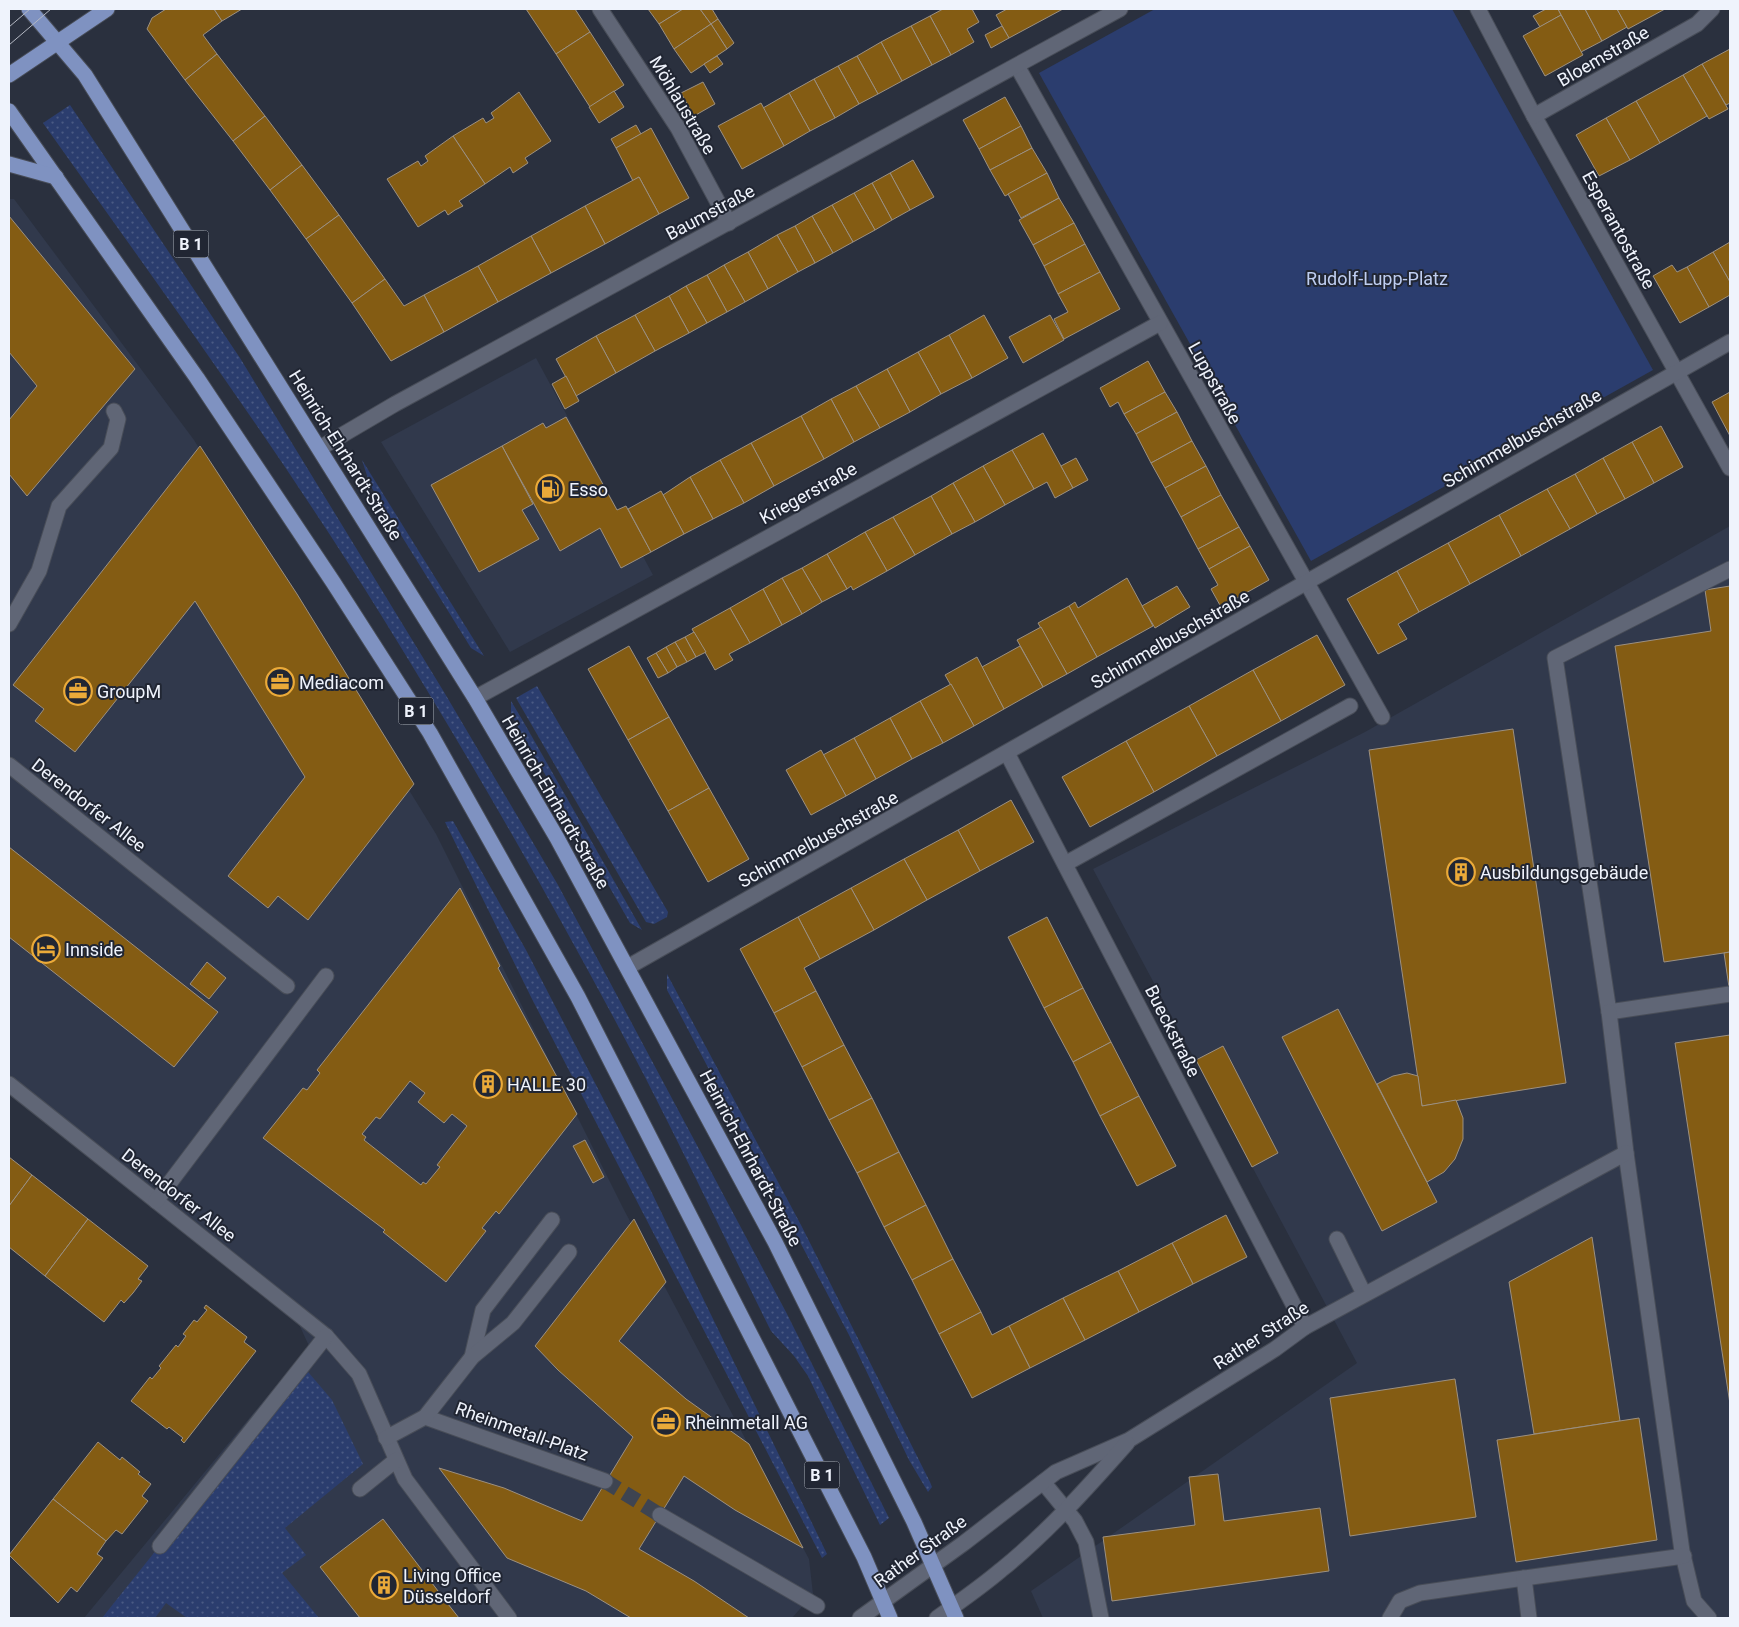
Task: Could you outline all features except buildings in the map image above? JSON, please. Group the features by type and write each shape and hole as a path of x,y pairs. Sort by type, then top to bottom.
{"main road":[{"name":"B 1","path":"29,9 57,44"},
{"path":"9,76 107,9"},
{"name":"Heinrich-Ehrhardt-Straße","path":"57,44 85,75 320,448 475,698 557,838 775,1242 914,1522 954,1613"},
{"name":"B 1","path":"9,111 197,378 328,574 430,733 578,997 864,1557 890,1618"},
{"path":"9,164 56,177"}],"street":[{"name":"Möhlaustraße","path":"600,9 678,128 729,223"},
{"name":"Baumstraße","path":"320,448 395,404 1120,9"},
{"name":"Esperantostraße","path":"1478,9 1534,116 1730,468"},
{"name":"Bloemstraße","path":"1534,116 1697,24 1712,9"},
{"name":"Luppstraße","path":"1017,66 1382,717"},
{"name":"Kriegerstraße","path":"475,698 1160,323"},
{"name":"Schimmelbuschstraße","path":"628,968 1730,342"},
{"path":"9,624 39,571 59,506 111,448 118,419 114,411"},
{"path":"1709,1618 1694,1601 1684,1556 1626,1153 1609,1012 1555,658 1730,569"},
{"path":"1065,864 1350,706"},
{"name":"Bueckstraße","path":"1007,753 1306,1327"},
{"name":"Derendorfer Allee","path":"9,765 286,986"},
{"path":"156,1201 326,976"},
{"path":"1609,1012 1730,994"},
{"name":"Derendorfer Allee","path":"9,1084 326,1336 359,1374 405,1479 509,1618"},
{"name":"Rather Straße","path":"860,1618 1056,1472 1129,1440 1306,1327 1626,1153"},
{"path":"472,1357 483,1310 552,1220"},
{"path":"1337,1240 1364,1294"},
{"path":"386,1438 425,1417 472,1357 513,1323 569,1252"},
{"path":"160,1546 326,1336"},
{"name":"Rheinmetall-Platz","path":"425,1417 605,1481"},
{"name":"Rather Straße","path":"937,1618 954,1613 1077,1500 1129,1440"},
{"path":"360,1489 396,1460"},
{"path":"1043,1482 1065,1509 1086,1542 1100,1618"},
{"path":"660,1515 817,1606"},
{"path":"1390,1618 1400,1601 1420,1593 1684,1556"},
{"path":"1524,1578 1529,1618"}],"shaded area":[{"path":"9,199 14,199 194,440 436,834 623,1208 809,1559 813,1594 792,1618 84,1618 309,1346 297,1320 9,1083"},
{"path":"536,358 653,575 510,652 381,442"},
{"path":"1730,526 1730,1618 1043,1618 1031,1591 1357,1363 1093,869 1365,732"}],"green space":[{"name":"Rudolf-Lupp-Platz","path":"1155,9 1452,9 1653,370 1311,561 1039,73"},
{"path":"70,105 240,358 444,692 558,885 786,1312 889,1518 880,1525 808,1376 794,1356 771,1331 614,1018 550,901 450,728 381,615 300,490 216,366 43,123"},
{"path":"362,460 484,656 471,648 370,485"},
{"path":"537,686 668,912 667,917 654,924 646,922 516,698"},
{"path":"511,701 642,930 630,923 518,727 511,713"},
{"path":"453,821 526,950 650,1189 827,1554 822,1558 532,999 445,822"},
{"path":"667,974 801,1225 930,1482 932,1487 928,1492 909,1460 849,1335 667,990"},
{"path":"303,1366 332,1400 363,1464 285,1528 306,1555 282,1573 319,1618 187,1618 166,1603 155,1618 102,1618"}],"tunnel":[{"path":"605,1481 660,1515"}],"tram line":[{"path":"9,27 30,9"},
{"path":"9,45 51,9"}],"place":[{"name":"Esso","path":"550,489"},
{"name":"Mediacom","path":"280,682"},
{"name":"GroupM","path":"78,691"},
{"name":"Ausbildungsgebäude","path":"1461,872"},
{"name":"Innside","path":"46,949"},
{"name":"HALLE 30","path":"488,1084"},
{"name":"Rheinmetall AG","path":"666,1422"},
{"name":"Living Office Düsseldorf","path":"384,1585"}]}
